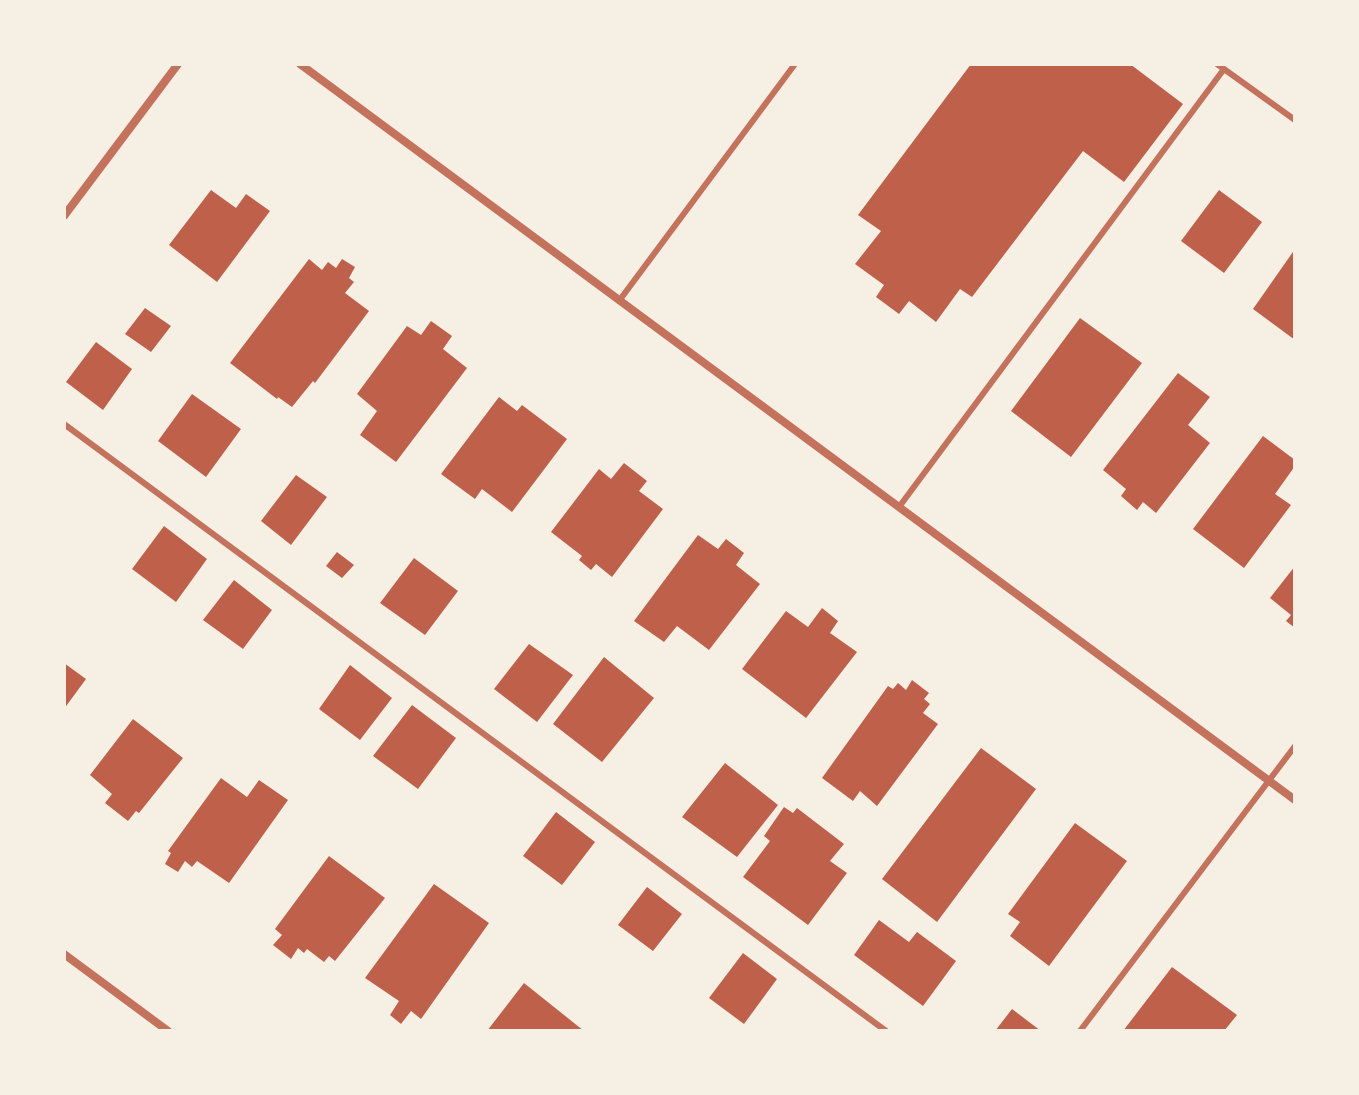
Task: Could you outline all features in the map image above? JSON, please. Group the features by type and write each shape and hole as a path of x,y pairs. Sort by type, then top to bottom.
{"street":[{"path":"64,216 178,64"},
{"path":"300,64 1295,800"},
{"path":"64,954 168,1031"}],"lane":[{"path":"619,301 795,64"},
{"path":"1217,64 1295,120"},
{"path":"899,507 1224,69"},
{"path":"64,424 886,1031"},
{"path":"1080,1031 1295,746"}],"building":[{"path":"971,64 1130,64 1183,104 1124,182 1083,151 972,297 960,289 936,322 909,301 899,314 876,297 884,285 855,264 881,231 858,215"},
{"path":"211,190 236,208 246,194 270,211 217,282 169,245"},
{"path":"1219,190 1262,222 1224,273 1181,241"},
{"path":"1295,249 1295,340 1253,309"},
{"path":"309,259 322,270 328,262 336,268 342,259 355,267 349,278 354,282 345,293 369,311 315,383 313,381 292,407 230,363"},
{"path":"145,308 171,326 151,352 125,334"},
{"path":"1080,318 1142,363 1071,457 1011,411"},
{"path":"431,321 452,336 443,349 467,368 396,462 360,435 377,411 357,394 407,326 421,335"},
{"path":"96,342 132,369 103,410 66,382"},
{"path":"1178,373 1210,397 1188,425 1210,443 1156,513 1143,502 1137,510 1121,496 1126,489 1103,470"},
{"path":"192,394 241,429 206,477 158,441"},
{"path":"499,397 517,411 522,405 567,439 512,512 482,489 475,499 441,474"},
{"path":"1263,436 1295,460 1295,466 1275,494 1291,505 1244,568 1193,529"},
{"path":"624,463 647,481 639,491 663,509 612,577 596,564 591,570 579,560 582,556 551,532 599,469 611,479"},
{"path":"296,475 327,497 291,545 261,521"},
{"path":"164,526 207,559 176,602 132,569"},
{"path":"698,535 718,549 726,539 744,553 736,565 760,584 709,650 677,626 664,642 634,621"},
{"path":"337,552 354,565 342,578 326,566"},
{"path":"414,558 458,591 425,635 380,603"},
{"path":"1295,566 1295,628 1286,621 1291,615 1270,598"},
{"path":"234,580 272,610 243,649 203,620"},
{"path":"822,608 838,621 830,633 857,652 806,718 742,669 786,611 808,627"},
{"path":"529,644 573,675 537,722 494,689"},
{"path":"604,657 654,698 602,762 553,724"},
{"path":"64,663 86,679 64,709"},
{"path":"350,665 392,698 360,740 319,709"},
{"path":"912,680 929,693 924,699 930,704 923,713 938,724 877,806 860,791 853,801 822,778 888,686 893,689 898,683 906,690"},
{"path":"412,705 456,738 418,789 373,756"},
{"path":"133,719 183,758 139,813 136,811 128,821 105,803 112,794 90,775"},
{"path":"981,748 1036,789 937,922 882,879"},
{"path":"725,763 778,805 737,857 682,817"},
{"path":"221,778 247,797 259,780 288,800 229,883 197,861 192,867 185,861 178,872 165,864 171,853 168,851"},
{"path":"784,807 793,813 797,808 844,844 830,861 847,873 808,925 743,877 770,841 764,836"},
{"path":"556,812 595,842 562,885 523,856"},
{"path":"1075,823 1127,861 1049,966 1010,936 1020,922 1008,914"},
{"path":"329,856 385,898 335,961 329,956 324,962 307,949 304,953 298,948 291,959 273,945 282,935 275,929"},
{"path":"434,884 489,923 421,1019 411,1011 401,1024 390,1015 399,1001 365,978"},
{"path":"647,887 682,914 653,951 618,925"},
{"path":"879,920 909,942 917,932 956,961 923,1006 854,955"},
{"path":"743,953 777,979 744,1024 709,998"},
{"path":"1172,967 1237,1015 1224,1031 1123,1031"},
{"path":"524,983 584,1031 487,1031"},
{"path":"1012,1009 1041,1031 995,1031"}]}
